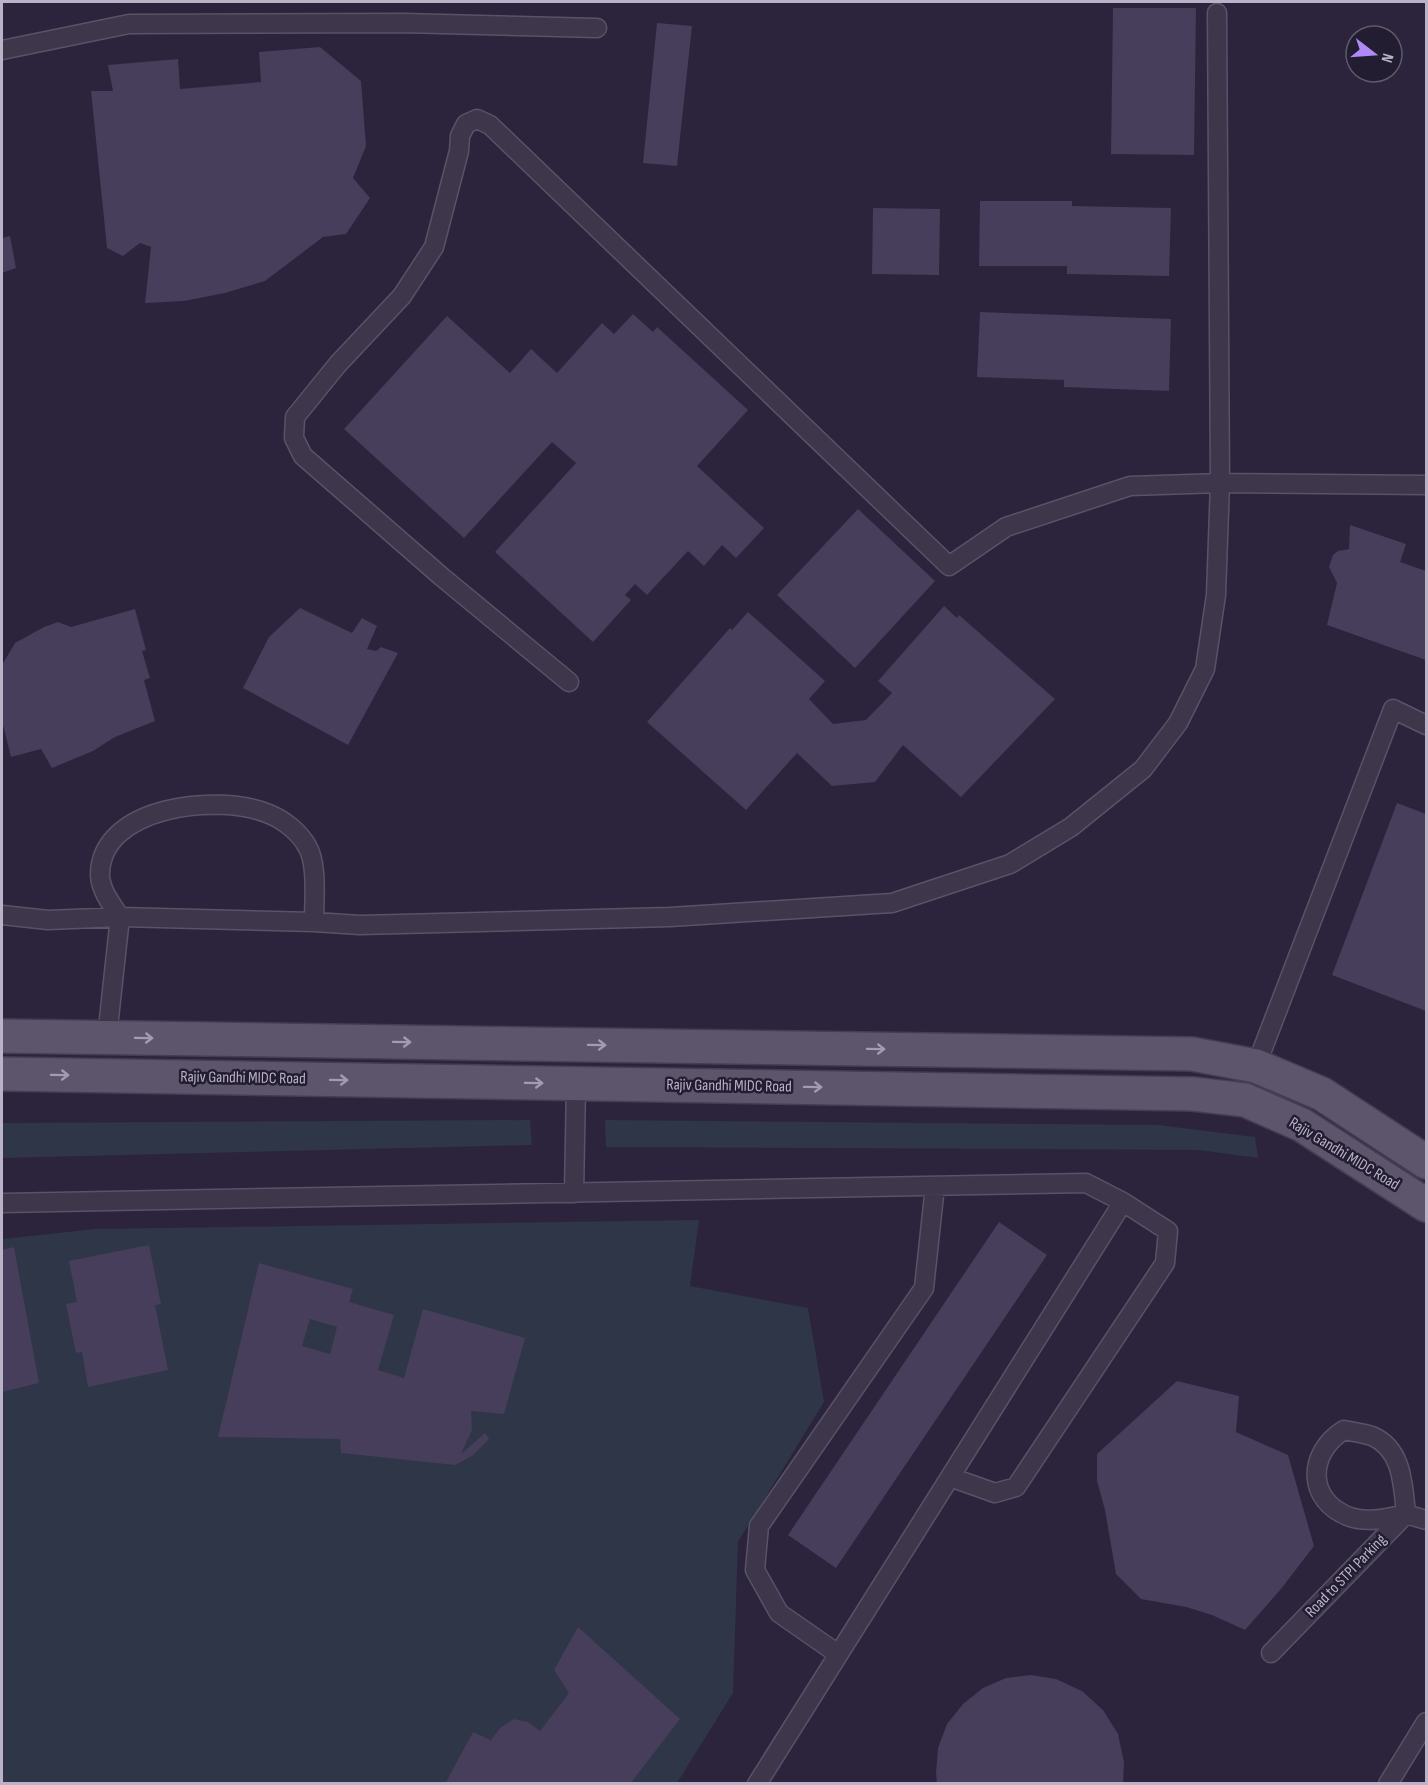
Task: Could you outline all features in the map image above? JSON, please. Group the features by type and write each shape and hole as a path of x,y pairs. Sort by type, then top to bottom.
{"main road":[{"path":"2,1036 1192,1054 1256,1066 1322,1094 1426,1162"},
{"name":"Rajiv Gandhi MIDC Road","path":"2,1074 1193,1094 1245,1100 1302,1125 1426,1205"}],"lane":[{"path":"2,915 48,920 120,917 360,925 670,917 892,903 1010,864 1071,827 1143,769 1178,723 1204,669 1216,595 1221,483 1217,12"},
{"path":"2,50 129,24 403,23 597,28"},
{"path":"569,682 442,577 303,456 294,438 295,417 338,364 402,296 434,247 459,151 460,136 466,124 477,120 490,125 949,566 1006,527 1130,486 1221,483 1426,485"},
{"path":"1256,1066 1392,709 1426,725"},
{"path":"106,1038 120,917 107,899 100,878 103,853 122,831 145,816 186,806 220,806 243,807 267,813 283,821 308,847 313,864 314,922"},
{"path":"574,1193 576,1084"},
{"path":"2,1203 1086,1183 1123,1202 1168,1231 1166,1263 1016,1487 994,1493 950,1477"},
{"path":"838,1654 779,1613 755,1570 759,1526 924,1288 935,1186"},
{"path":"757,1784 1123,1202"},
{"path":"1406,1514 1402,1477 1391,1449 1373,1437 1344,1430 1332,1437 1316,1466 1317,1485 1329,1506 1350,1517 1370,1521 1406,1514 1426,1520"},
{"name":"Road to STPI Parking","path":"1271,1653 1406,1514"},
{"path":"1388,1784 1425,1730"}],"shaded area":[{"path":"530,1120 532,1145 2,1158 2,1123"},
{"path":"605,1120 1158,1125 1255,1137 1258,1158 1199,1150 606,1147"},
{"path":"699,1220 690,1286 808,1308 824,1402 738,1542 733,1693 677,1783 2,1784 2,1239 95,1229"}],"building":[{"path":"1113,8 1196,8 1194,155 1111,154"},
{"path":"657,23 692,26 677,166 643,163"},
{"path":"320,47 361,81 366,146 353,178 370,198 346,234 323,237 265,281 225,293 184,301 145,303 151,247 140,243 123,256 107,248 91,91 113,91 108,65 178,59 180,89 261,82 259,52"},
{"path":"980,201 1072,201 1072,206 1171,208 1169,276 1067,274 1067,266 979,266"},
{"path":"873,208 940,209 939,275 872,274"},
{"path":"10,236 16,268 2,273 2,238"},
{"path":"980,312 1171,319 1169,391 1064,387 1064,380 977,377"},
{"path":"633,314 653,332 657,327 748,410 697,466 764,528 736,558 722,545 704,566 688,551 647,595 635,584 625,595 631,600 593,642 495,552 576,463 552,442 464,538 344,429 447,316 510,373 531,349 557,373 602,323 614,334"},
{"path":"858,509 935,581 855,668 777,595"},
{"path":"1350,525 1406,544 1400,562 1426,571 1426,660 1327,625 1337,583 1329,567 1333,555 1338,551 1349,549"},
{"path":"944,606 957,618 959,615 1055,699 961,797 903,745 875,782 832,786 797,753 746,810 647,722 730,628 732,630 748,612 825,681 809,699 833,724 866,720 892,693 878,681"},
{"path":"300,608 352,633 362,618 377,626 367,649 376,651 381,647 398,653 348,745 243,688 269,637"},
{"path":"135,609 146,650 142,651 150,678 144,680 155,721 115,737 93,751 52,768 41,749 11,757 2,721 2,665 15,643 58,622 71,627"},
{"path":"1397,803 1426,814 1426,1011 1332,975"},
{"path":"999,1222 1047,1255 836,1568 788,1535"},
{"path":"149,1245 161,1304 155,1305 168,1370 88,1387 82,1352 76,1353 66,1304 77,1302 69,1261"},
{"path":"14,1247 39,1383 2,1392 2,1250"},
{"path":"259,1263 353,1289 349,1302 394,1315 378,1370 404,1378 423,1309 525,1338 504,1414 471,1411 472,1430 461,1454 485,1433 489,1439 472,1456 455,1465 341,1453 340,1439 218,1437","holes":["310,1319 337,1327 330,1354 302,1346"]},
{"path":"1177,1381 1239,1396 1236,1432 1288,1455 1314,1546 1245,1630 1212,1615 1186,1607 1141,1599 1116,1574 1105,1510 1097,1481 1097,1454"},
{"path":"578,1627 680,1719 630,1784 445,1784 473,1732 491,1740 500,1728 514,1719 528,1722 540,1731 569,1693 554,1670"},
{"path":"1031,1675 1056,1679 1082,1691 1103,1710 1118,1734 1124,1762 1123,1784 937,1784 938,1748 947,1724 963,1704 983,1688 1006,1678"}]}
